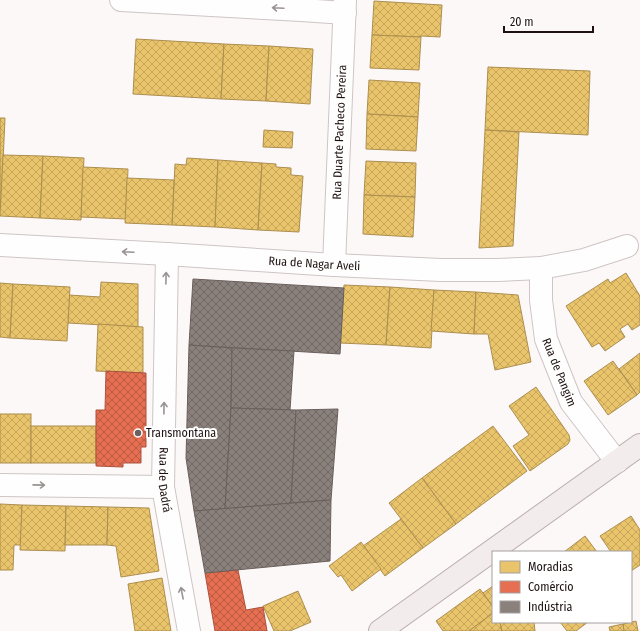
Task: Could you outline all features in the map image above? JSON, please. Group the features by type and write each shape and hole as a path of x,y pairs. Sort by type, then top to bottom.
{"main road":[{"path":"492,551 640,445"},
{"path":"380,631 492,551"}],"street":[{"path":"121,0 345,6"},
{"name":"Rua Duarte Pacheco Pereira","path":"334,265 345,6"},
{"name":"Rua de Nagar Aveli","path":"0,245 441,270 541,268 584,260 627,246"},
{"name":"Rua de Dadrá","path":"167,254 163,488 189,631"},
{"name":"Rua de Pangim","path":"541,268 541,300 546,339 571,402 617,462"},
{"path":"0,485 163,488"}],"building: Moradias":[{"path":"374,1 442,5 440,37 372,35"},
{"path":"372,35 421,37 419,70 370,68"},
{"path":"136,39 224,44 221,99 133,94"},
{"path":"224,44 269,46 266,101 221,99"},
{"path":"269,46 313,49 310,104 266,101"},
{"path":"488,67 590,71 588,135 485,130"},
{"path":"369,80 420,83 418,117 367,114"},
{"path":"367,114 418,117 416,151 366,149"},
{"path":"0,118 5,118 1,207 0,207"},
{"path":"264,130 293,132 292,148 263,147"},
{"path":"485,130 519,132 513,246 479,248"},
{"path":"3,155 43,156 40,218 0,216"},
{"path":"43,156 84,158 81,220 40,218"},
{"path":"187,158 218,160 215,227 172,225 175,164 186,165"},
{"path":"218,160 262,163 258,230 215,227"},
{"path":"366,161 416,163 415,197 364,195"},
{"path":"262,163 276,164 276,167 291,168 291,175 303,176 299,232 258,230"},
{"path":"83,167 128,169 126,219 81,217"},
{"path":"127,178 174,180 172,225 125,223"},
{"path":"364,195 415,197 413,237 363,234"},
{"path":"626,273 640,296 640,325 632,330 628,324 620,329 625,337 605,351 599,343 592,347 566,306 608,279 610,283"},
{"path":"101,282 138,284 138,327 68,323 69,295 100,297"},
{"path":"0,283 13,284 10,338 0,337"},
{"path":"13,284 70,287 67,341 10,338"},
{"path":"344,285 390,287 386,345 340,343"},
{"path":"390,287 434,290 431,348 386,345"},
{"path":"434,290 476,292 474,334 431,331"},
{"path":"476,292 518,295 531,362 495,370 488,334 474,334"},
{"path":"98,324 143,327 143,373 96,371"},
{"path":"640,353 640,392 637,395 619,369"},
{"path":"613,361 637,395 608,415 584,381"},
{"path":"536,387 569,435 570,440 568,444 530,471 513,446 529,435 509,406"},
{"path":"0,414 31,414 31,463 0,463"},
{"path":"31,426 96,426 96,463 31,463"},
{"path":"493,426 527,471 456,524 422,478"},
{"path":"422,478 456,524 423,548 389,503"},
{"path":"0,504 22,505 21,545 14,545 13,570 0,570"},
{"path":"22,505 66,506 65,551 20,550"},
{"path":"66,506 108,507 107,545 65,545"},
{"path":"108,507 149,508 159,571 121,577 116,546 107,545"},
{"path":"631,516 640,530 640,565 632,570 632,551 610,551 600,536"},
{"path":"401,519 423,548 385,576 363,546"},
{"path":"585,536 596,551 565,551"},
{"path":"361,542 381,569 352,591 341,575 338,577 329,566"},
{"path":"162,578 171,631 135,631 128,584"},
{"path":"492,587 492,606 483,593"},
{"path":"480,589 492,606 492,614 469,631 443,631 436,621"},
{"path":"298,591 311,622 290,631 274,631 263,606"},
{"path":"492,614 492,623 500,623 502,631 469,631"},
{"path":"636,621 638,631 624,631 623,624"},
{"path":"500,623 534,623 535,631 502,631"},
{"path":"561,623 587,623 576,631 567,631"},
{"path":"623,624 624,631 610,631 609,627"}],"building: Comércio":[{"path":"106,371 146,373 146,447 141,447 141,463 123,463 123,467 96,466 96,410 105,410"},
{"path":"238,570 246,610 263,607 267,631 215,631 205,573"}],"building: Indústria":[{"path":"193,279 344,288 340,354 189,345"},
{"path":"189,345 232,348 231,408 225,509 194,511 186,458"},
{"path":"232,348 294,351 290,410 231,408"},
{"path":"231,408 296,410 291,503 225,509"},
{"path":"338,409 331,500 291,503 296,410"},
{"path":"331,500 330,561 205,573 194,511"}],"place":[{"name":"Transmontana","path":"138,433"}]}
